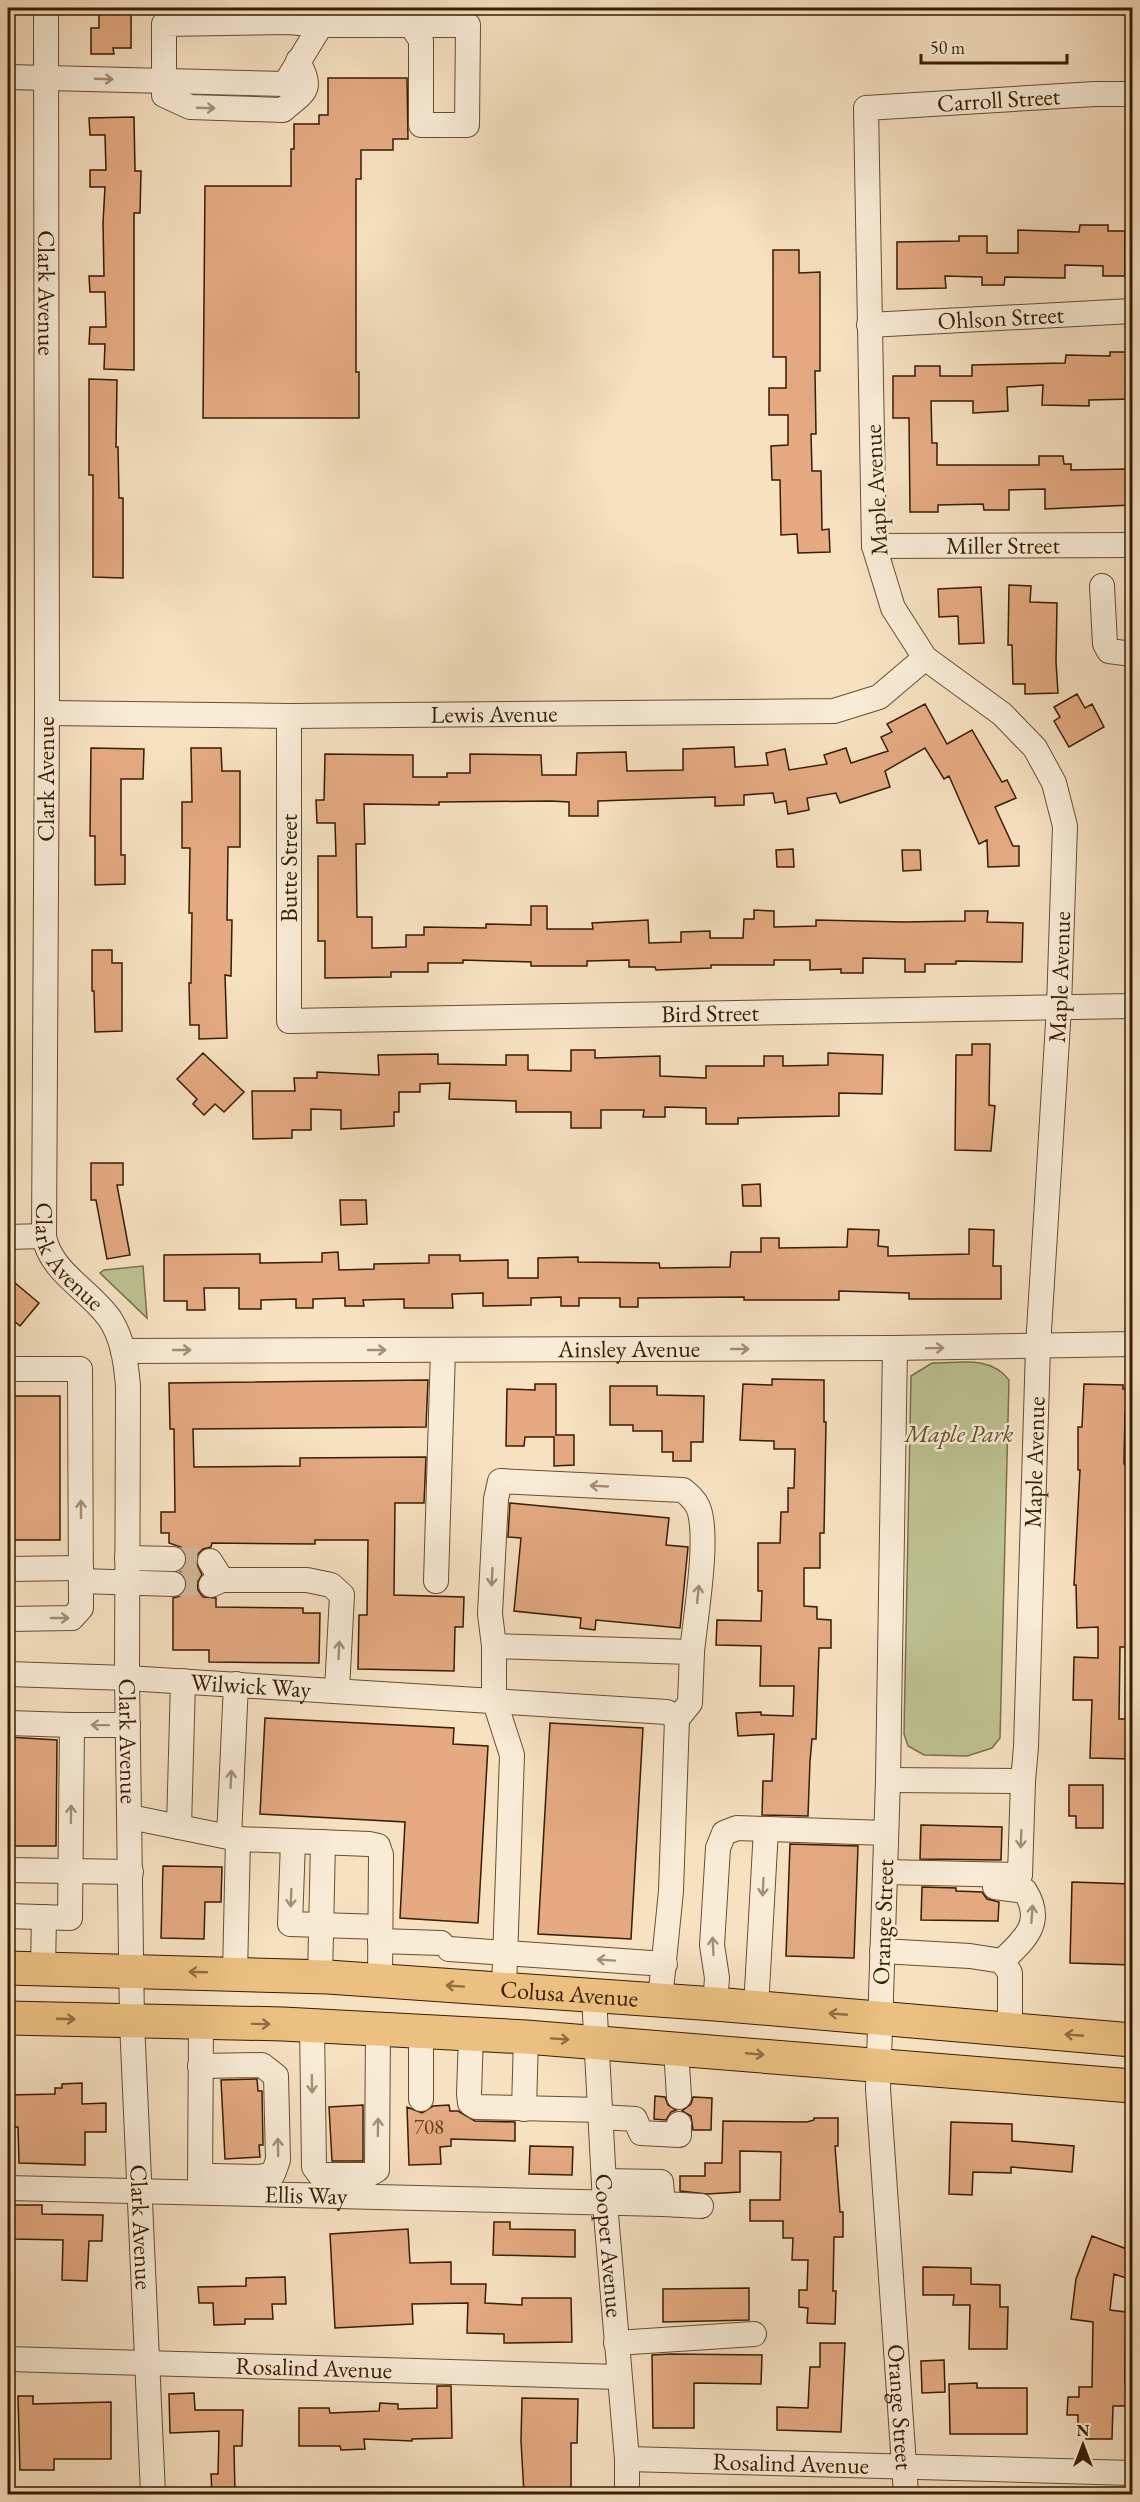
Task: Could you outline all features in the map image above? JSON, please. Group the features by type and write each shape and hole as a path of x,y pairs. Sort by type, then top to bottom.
{"highway":[{"name":"Colusa Avenue","path":"8,1968 235,1974 380,1981 715,2004 1132,2040"},
{"name":"Colusa Avenue","path":"8,2018 312,2025 596,2041 1132,2086"}],"street":[{"name":"Clark Avenue","path":"46,8 47,713 44,1236 50,1255 110,1319 123,1351 128,1386 127,1678 132,2022 153,2494"},
{"path":"164,81 164,24 289,22 321,25 414,16 468,25 467,125 421,125 421,40 414,16"},
{"path":"8,77 285,84 321,25"},
{"name":"Carroll Street","path":"866,108 1132,93"},
{"name":"Maple Avenue","path":"866,108 874,546 893,608 925,658 1002,714 1035,748 1054,783 1065,826 1059,1007 1038,1347 1020,1875 885,1879"},
{"name":"Ohlson Street","path":"869,325 1132,311"},
{"name":"Miller Street","path":"874,546 1132,545"},
{"path":"1102,586 1105,644 1109,651 1132,654"},
{"name":"Lewis Avenue","path":"47,713 289,716 834,711 879,696 925,658"},
{"name":"Butte Street","path":"289,716 289,1021"},
{"name":"Bird Street","path":"289,1021 1132,1006"},
{"path":"8,1237 44,1236"},
{"name":"Ainsley Avenue","path":"123,1351 895,1348 1132,1344"},
{"name":"Orange Street","path":"895,1348 888,1780 878,2064 906,2494"},
{"path":"436,1581 443,1350"},
{"path":"8,1369 80,1369 81,1575 81,1608 72,1618 8,1618"},
{"path":"504,1989 512,1755 494,1699 494,1646 490,1614 496,1499 500,1481 683,1490 699,1508 703,1542 692,1652 690,1702 677,1719 671,1891 660,2000"},
{"path":"127,1558 173,1559"},
{"path":"8,1569 81,1575 128,1582 173,1584"},
{"path":"215,1575 307,1580 330,1586 342,1596 337,1690"},
{"path":"494,1646 692,1652"},
{"name":"Wilwick Way","path":"8,1674 127,1678 494,1699 524,1704 667,1712 677,1719"},
{"path":"179,1827 183,1681"},
{"path":"235,1974 233,1838 236,1684"},
{"path":"8,1723 128,1725"},
{"path":"8,1916 70,1918 72,1725"},
{"path":"888,1780 1023,1781"},
{"path":"130,1817 233,1838 378,1846 381,1855 380,1981"},
{"path":"715,2004 717,1978 712,1945 718,1848 724,1833 737,1828 886,1833"},
{"path":"756,2008 766,1829"},
{"path":"293,1842 290,1923 505,1953 665,1964"},
{"path":"320,1978 323,1842"},
{"path":"8,1870 131,1872"},
{"path":"885,1879 1006,1887 1025,1891 1033,1904 1033,1921 1024,1940 1002,1961"},
{"path":"43,1969 44,1917"},
{"path":"882,1951 970,1956 1002,1961 1010,1972 1010,2029"},
{"name":"Cooper Avenue","path":"594,1996 604,2192 627,2459 627,2494"},
{"path":"200,2066 262,2066 276,2076 278,2160 273,2174 200,2184 200,2066 201,2023"},
{"path":"312,2025 314,2167 320,2175 344,2185 377,2170 378,2028"},
{"path":"421,2031 421,2099"},
{"path":"471,2034 470,2103 476,2107 600,2113 635,2119 641,2133 679,2135 679,2124"},
{"path":"524,2109 526,2037"},
{"path":"676,2048 679,2097"},
{"name":"Ellis Way","path":"8,2188 140,2191 200,2184 344,2185 604,2192 663,2204 701,2206"},
{"path":"616,2343 754,2334"},
{"name":"Rosalind Avenue","path":"8,2359 619,2377"},
{"name":"Rosalind Avenue","path":"627,2459 1132,2473"}],"green space":[{"path":"143,1266 147,1318 100,1273 104,1270"},
{"name":"Maple Park","path":"974,1362 984,1364 1001,1372 1009,1380 1000,1738 992,1748 967,1756 924,1755 908,1746 904,1734 911,1376 932,1363"}],"building":[{"path":"99,14 131,14 131,48 113,48 114,54 91,54 91,28 99,28"},
{"path":"328,78 407,78 408,139 393,139 393,150 361,150 361,179 356,179 356,372 359,372 359,418 203,418 205,186 291,186 294,124 319,124 319,115 328,115"},
{"path":"134,117 135,171 141,171 140,213 134,213 134,370 104,369 105,344 89,344 90,327 106,327 105,292 90,292 89,276 104,276 105,187 90,187 90,170 106,170 105,135 90,135 89,118"},
{"path":"1080,225 1108,225 1108,231 1125,231 1125,276 1103,276 1103,266 1065,265 1065,278 1005,277 1004,285 982,285 982,277 945,276 946,288 897,289 897,242 959,241 959,236 987,236 987,253 1018,253 1018,230 1079,232"},
{"path":"773,250 799,250 799,273 820,272 820,371 815,371 816,434 811,434 812,471 821,471 822,530 829,529 830,552 798,553 797,534 781,535 780,480 772,480 771,446 788,445 788,415 769,415 769,388 786,388 786,357 773,357"},
{"path":"1110,352 1132,352 1132,399 1089,400 1089,406 1042,405 1043,385 1007,387 1008,411 973,413 973,401 931,401 932,443 937,443 937,465 1039,465 1039,456 1063,456 1064,464 1071,464 1071,470 1131,469 1131,505 1045,509 1045,489 1009,490 1009,510 984,510 983,504 938,505 938,512 910,512 909,418 893,418 893,376 915,376 915,366 940,366 940,376 972,376 972,365 1065,363 1066,355 1110,356"},
{"path":"89,379 117,380 116,447 118,447 119,498 123,498 123,578 93,577 93,475 89,475"},
{"path":"1009,585 1031,586 1030,602 1057,603 1058,693 1025,694 1025,684 1013,684 1012,645 1008,645"},
{"path":"981,587 984,643 959,644 958,616 939,617 938,589"},
{"path":"1077,694 1085,708 1092,704 1104,727 1069,747 1054,721 1060,717 1054,707"},
{"path":"925,704 947,744 972,730 1002,782 1007,780 1016,798 995,807 1013,846 1019,846 1019,866 988,867 987,840 979,844 949,776 944,779 925,748 885,771 890,787 840,803 836,793 807,798 809,810 788,814 786,801 775,803 773,793 744,795 744,805 715,806 715,797 598,801 598,816 569,816 569,802 551,801 439,802 439,805 364,804 365,844 356,844 357,917 372,917 372,948 406,947 406,935 424,935 424,927 486,928 486,924 531,925 531,906 547,906 547,929 593,929 592,923 648,920 649,943 681,942 681,932 710,931 710,938 743,938 744,919 754,919 754,910 774,911 774,927 816,926 816,920 965,921 965,911 988,911 987,922 1023,923 1022,962 956,961 956,964 925,964 925,972 905,972 905,959 863,958 863,973 841,973 841,969 810,970 810,960 774,960 774,965 711,965 711,968 656,970 655,967 629,967 629,960 587,961 587,966 531,966 531,962 463,960 463,963 428,963 428,972 391,972 391,977 325,978 325,941 318,941 318,856 336,856 335,823 317,823 316,800 324,800 325,754 413,755 413,777 447,777 447,773 470,773 470,754 541,755 542,775 576,775 577,753 626,752 627,771 683,770 683,749 734,747 735,767 768,765 766,753 785,749 789,770 827,764 824,755 846,748 851,763 888,751 881,737 892,732 887,724"},
{"path":"91,748 144,749 143,779 121,779 121,855 125,855 125,884 95,885 95,836 90,836"},
{"path":"191,748 221,748 222,771 240,771 240,847 228,847 227,920 232,920 231,976 225,975 227,1038 199,1039 199,1025 190,1025 192,913 189,913 190,848 182,848 182,802 192,802"},
{"path":"793,849 794,867 777,867 776,850"},
{"path":"902,850 920,850 921,870 903,871"},
{"path":"92,950 112,950 112,963 122,963 122,1031 95,1032"},
{"path":"972,1044 990,1044 989,1105 995,1106 991,1151 955,1150 956,1055 972,1055"},
{"path":"571,1050 595,1050 595,1058 660,1056 660,1076 706,1078 706,1066 764,1066 764,1056 783,1056 783,1066 828,1065 828,1053 883,1055 882,1094 839,1093 839,1116 738,1118 738,1124 706,1124 706,1108 665,1107 665,1117 643,1117 644,1110 601,1110 601,1128 571,1128 571,1112 516,1112 516,1101 449,1099 450,1083 420,1084 420,1092 399,1092 399,1112 394,1112 394,1126 341,1129 341,1110 311,1109 311,1130 292,1130 292,1138 253,1139 252,1091 295,1091 294,1078 317,1078 317,1072 379,1075 378,1055 438,1054 438,1064 506,1065 506,1055 528,1055 528,1070 571,1071"},
{"path":"203,1053 244,1092 224,1112 215,1104 204,1115 193,1104 197,1099 177,1079"},
{"path":"91,1163 123,1163 123,1185 117,1185 130,1255 107,1259 96,1200 91,1200"},
{"path":"760,1184 761,1206 743,1206 742,1185"},
{"path":"340,1200 366,1200 367,1224 341,1225"},
{"path":"848,1229 879,1230 878,1246 888,1247 888,1256 969,1254 969,1229 994,1230 993,1266 1001,1266 1001,1299 909,1299 909,1293 839,1291 839,1300 744,1300 744,1297 638,1298 638,1307 620,1307 620,1298 579,1298 579,1306 561,1306 561,1297 531,1298 531,1305 483,1306 483,1293 452,1294 453,1308 404,1308 404,1299 363,1300 364,1306 345,1306 345,1298 313,1299 313,1308 296,1308 296,1299 261,1300 261,1309 239,1309 239,1288 204,1288 205,1310 187,1310 187,1301 164,1301 164,1255 260,1254 260,1263 322,1262 322,1253 338,1252 339,1270 374,1269 374,1264 429,1263 429,1255 460,1255 460,1261 508,1260 508,1278 538,1278 538,1258 578,1257 578,1262 659,1263 660,1268 730,1267 731,1252 761,1252 761,1238 779,1238 779,1248 847,1247"},
{"path":"8,1277 39,1303 20,1326 8,1316"},
{"path":"772,1379 824,1380 824,1422 826,1422 824,1533 820,1533 820,1568 804,1568 804,1606 817,1607 817,1619 831,1620 831,1648 819,1648 816,1739 812,1739 808,1816 762,1815 763,1781 772,1781 774,1734 738,1736 736,1713 761,1712 761,1715 793,1716 794,1686 760,1686 761,1646 716,1645 717,1620 761,1621 762,1591 758,1591 758,1543 780,1543 781,1512 788,1512 788,1488 794,1488 795,1449 774,1449 774,1441 740,1440 743,1384 772,1385"},
{"path":"428,1380 426,1427 193,1429 194,1467 300,1466 300,1458 426,1457 424,1503 395,1503 394,1595 464,1597 463,1627 455,1627 454,1671 358,1669 359,1615 367,1615 368,1540 315,1540 315,1544 212,1543 211,1547 203,1549 197,1555 196,1562 202,1575 197,1583 198,1590 203,1597 216,1598 216,1607 303,1608 303,1613 320,1613 319,1663 209,1662 209,1650 173,1650 173,1598 185,1591 186,1578 180,1572 187,1559 181,1547 169,1543 169,1533 161,1533 161,1512 175,1512 174,1429 170,1429 169,1383"},
{"path":"535,1384 556,1384 556,1435 574,1435 574,1465 554,1466 554,1437 525,1437 524,1446 506,1446 507,1389 535,1390"},
{"path":"1084,1384 1123,1385 1123,1389 1132,1389 1132,1413 1125,1413 1124,1464 1132,1464 1132,1647 1120,1647 1119,1719 1132,1719 1132,1759 1090,1758 1092,1700 1073,1700 1074,1657 1098,1658 1098,1627 1077,1628 1076,1585 1074,1585 1080,1470 1078,1470 1078,1427 1082,1427"},
{"path":"610,1386 657,1386 657,1395 704,1396 703,1442 691,1442 691,1461 673,1461 673,1452 662,1452 662,1431 633,1431 633,1425 610,1425"},
{"path":"8,1396 60,1396 60,1540 8,1540"},
{"path":"510,1503 669,1518 666,1545 688,1547 680,1628 596,1620 595,1630 580,1628 581,1618 514,1611 521,1538 508,1537"},
{"path":"265,1718 454,1728 453,1744 488,1746 478,1923 400,1918 405,1822 260,1814"},
{"path":"550,1723 643,1728 631,1939 538,1934"},
{"path":"8,1737 57,1740 56,1846 8,1846"},
{"path":"1069,1785 1103,1785 1103,1828 1076,1828 1076,1816 1069,1816"},
{"path":"921,1825 1002,1827 1001,1860 920,1859"},
{"path":"790,1844 858,1846 854,1958 786,1956"},
{"path":"163,1866 222,1867 221,1902 205,1902 204,1939 161,1938"},
{"path":"1072,1882 1132,1884 1132,1965 1070,1963"},
{"path":"922,1887 956,1888 956,1891 982,1892 987,1899 999,1902 998,1921 921,1920"},
{"path":"257,2079 258,2091 262,2091 263,2145 259,2145 260,2157 225,2159 221,2080"},
{"path":"82,2083 82,2104 106,2103 106,2132 85,2132 85,2165 19,2163 18,2127 8,2128 8,2095 55,2094 55,2088 62,2088 62,2084"},
{"path":"655,2096 665,2097 668,2105 676,2110 671,2112 666,2120 654,2119"},
{"path":"693,2097 712,2098 711,2130 693,2130 691,2116 682,2111 691,2104"},
{"path":"363,2105 363,2161 332,2161 329,2107"},
{"path":"449,2105 450,2111 458,2111 475,2121 515,2122 515,2141 451,2139 451,2146 440,2147 441,2164 409,2165 407,2107 422,2113 433,2106"},
{"path":"814,2118 838,2118 838,2146 835,2146 840,2212 843,2212 843,2237 834,2237 835,2324 807,2323 808,2308 799,2307 799,2290 807,2290 808,2260 792,2260 793,2238 783,2238 783,2221 750,2221 750,2200 780,2200 781,2152 740,2151 740,2192 707,2194 680,2191 680,2176 705,2176 705,2163 722,2163 723,2121 807,2122"},
{"path":"951,2122 1012,2124 1012,2141 1074,2146 1072,2172 1011,2167 1011,2173 973,2172 972,2195 949,2194"},
{"path":"530,2146 573,2147 572,2175 529,2174"},
{"path":"14,2205 42,2205 42,2214 103,2215 102,2241 89,2241 87,2281 62,2280 63,2240 13,2239"},
{"path":"494,2222 510,2222 510,2229 575,2230 575,2257 493,2255"},
{"path":"408,2229 410,2263 451,2262 451,2284 486,2284 485,2303 522,2305 522,2298 571,2298 572,2342 504,2343 504,2334 467,2333 468,2303 412,2304 413,2324 335,2328 330,2234"},
{"path":"1092,2236 1132,2251 1128,2261 1132,2262 1132,2280 1114,2274 1110,2310 1126,2312 1125,2382 1130,2383 1130,2406 1113,2406 1112,2439 1086,2439 1086,2425 1078,2425 1078,2415 1067,2415 1068,2397 1079,2397 1079,2387 1092,2387 1093,2322 1071,2319 1076,2279"},
{"path":"923,2267 971,2268 971,2284 1000,2285 1000,2307 1008,2307 1007,2349 969,2349 970,2305 953,2305 954,2295 923,2295"},
{"path":"285,2277 286,2304 272,2304 273,2319 245,2319 245,2324 214,2325 213,2303 199,2303 198,2287 246,2286 246,2278"},
{"path":"749,2288 749,2320 663,2322 663,2289"},
{"path":"820,2343 845,2343 841,2432 777,2430 777,2407 808,2408 810,2367 820,2367"},
{"path":"652,2355 762,2355 761,2384 694,2383 694,2428 653,2428"},
{"path":"944,2360 945,2392 922,2393 921,2361"},
{"path":"977,2383 977,2388 1027,2388 1027,2434 950,2434 949,2384"},
{"path":"437,2386 451,2386 452,2438 412,2439 412,2441 364,2439 365,2449 341,2450 340,2446 299,2446 299,2408 329,2408 330,2413 379,2411 380,2403 398,2404 398,2409 437,2408"},
{"path":"194,2393 195,2410 243,2410 242,2446 234,2446 235,2494 212,2494 211,2474 218,2474 219,2431 170,2433 169,2394"},
{"path":"18,2396 33,2396 33,2404 111,2402 111,2459 54,2459 54,2470 20,2470"},
{"path":"522,2398 578,2399 577,2443 571,2443 571,2494 524,2494 521,2441"}],"tunnel":[{"path":"173,1559 210,1561"},
{"path":"173,1584 211,1585"}]}
